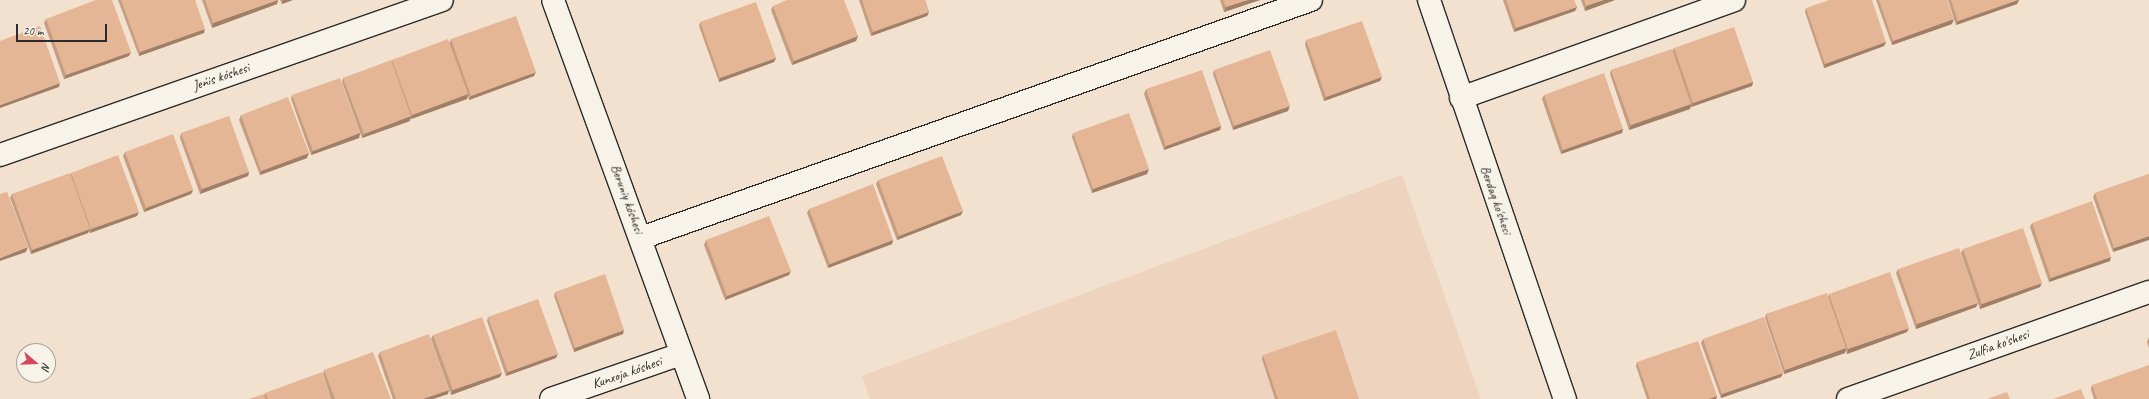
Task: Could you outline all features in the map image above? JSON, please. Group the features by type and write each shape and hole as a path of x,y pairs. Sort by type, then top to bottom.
{"street":[{"name":"Jeńis kóshesi","path":"0,155 442,0"},
{"name":"Beruniy kóshesi","path":"553,0 641,238 698,399"},
{"path":"641,238 1311,0"},
{"name":"Berdaq ko'shesi","path":"1429,0 1461,98 1565,399"},
{"path":"1461,98 1734,0"},
{"name":"Zulfia ko'shesi","path":"1848,399 2149,292"},
{"name":"Kunxoja kóshesi","path":"551,399 681,354"}],"shaded area":[{"path":"1402,175 1481,399 870,399 862,376"}],"building":[{"path":"96,0 112,0 131,52 66,75 46,19"},
{"path":"121,0 195,0 205,29 140,52"},
{"path":"205,0 278,0 213,23"},
{"path":"787,0 844,0 858,36 794,61 773,6"},
{"path":"862,0 925,0 929,12 873,32"},
{"path":"1223,0 1248,0 1226,7"},
{"path":"1506,0 1574,0 1577,7 1516,28"},
{"path":"1584,0 1604,0 1586,6"},
{"path":"1829,0 1872,0 1886,42 1825,64 1806,8"},
{"path":"1879,0 1947,0 1954,19 1893,41"},
{"path":"1951,0 2018,0 1958,21"},
{"path":"756,2 776,58 720,78 700,22"},
{"path":"516,16 536,72 471,96 451,39"},
{"path":"1362,21 1382,77 1326,97 1306,40"},
{"path":"40,26 60,83 0,105 0,41"},
{"path":"1734,27 1753,82 1693,103 1674,48"},
{"path":"448,39 468,94 412,115 392,60"},
{"path":"1672,49 1691,104 1631,125 1611,70"},
{"path":"1270,50 1290,106 1234,126 1214,70"},
{"path":"391,60 411,116 364,134 343,78"},
{"path":"1202,70 1221,126 1166,146 1146,89"},
{"path":"1604,73 1623,129 1563,150 1544,95"},
{"path":"340,78 360,133 313,151 292,95"},
{"path":"288,97 309,153 261,171 241,115"},
{"path":"1129,113 1149,169 1093,189 1073,133"},
{"path":"229,116 249,172 202,189 181,133"},
{"path":"173,134 193,190 146,208 125,152"},
{"path":"118,155 139,212 91,229 71,173"},
{"path":"942,156 963,211 899,236 878,180"},
{"path":"70,173 90,229 32,250 12,194"},
{"path":"2149,174 2149,236 2114,248 2095,193"},
{"path":"873,184 893,240 830,264 809,209"},
{"path":"7,192 28,247 0,258 0,194"},
{"path":"2092,201 2111,257 2051,278 2032,223"},
{"path":"769,216 791,271 727,296 706,240"},
{"path":"2023,228 2042,283 1982,304 1963,249"},
{"path":"1959,248 1978,303 1917,324 1898,269"},
{"path":"1890,272 1909,328 1848,349 1829,294"},
{"path":"605,274 624,330 575,348 555,292"},
{"path":"1827,293 1846,348 1785,370 1766,314"},
{"path":"538,299 558,354 508,372 488,317"},
{"path":"482,317 502,373 453,390 433,335"},
{"path":"1764,317 1783,373 1722,394 1703,339"},
{"path":"1336,330 1359,399 1278,399 1263,355"},
{"path":"429,334 449,390 423,399 396,399 380,352"},
{"path":"1698,341 1717,396 1709,399 1650,399 1637,362"},
{"path":"373,352 391,399 335,399 324,370"},
{"path":"2149,365 2149,399 2097,399 2092,385"},
{"path":"322,372 331,399 268,399 265,393"},
{"path":"2081,389 2085,399 2053,399"},
{"path":"2007,392 2010,399 1987,399"},
{"path":"264,394 265,399 249,399"}]}
